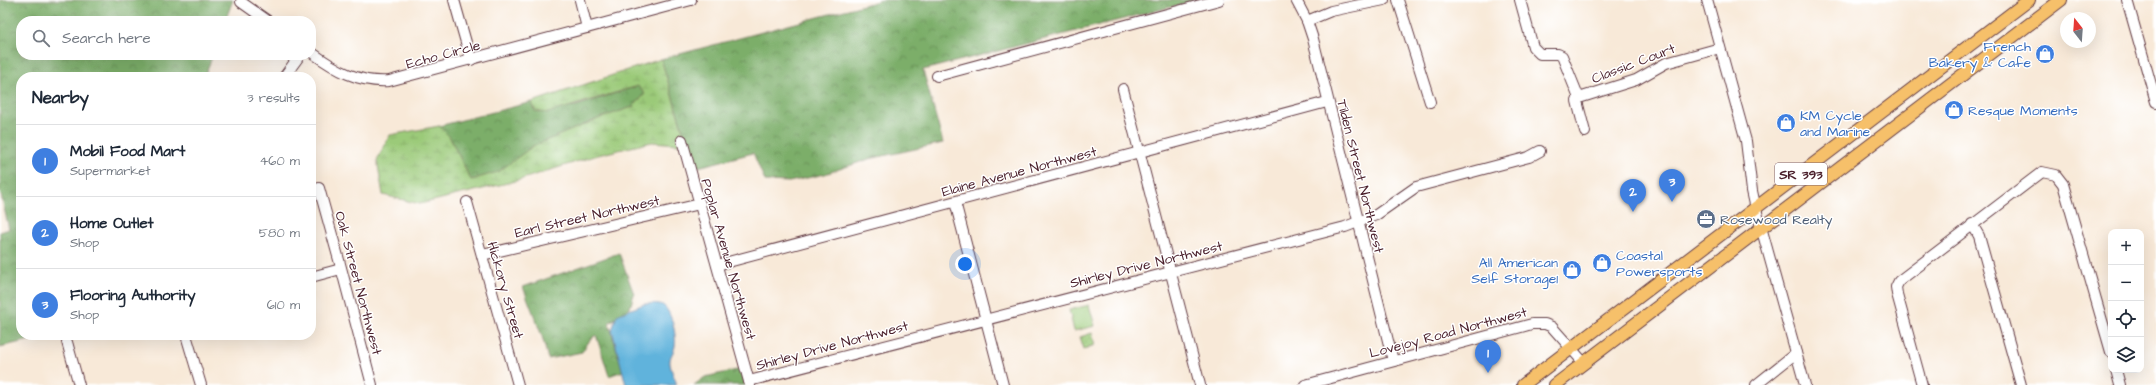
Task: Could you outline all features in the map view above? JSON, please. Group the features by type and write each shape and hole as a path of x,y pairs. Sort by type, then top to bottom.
{"main road":[{"name":"SR 393","path":"1523,385 2029,0"},
{"name":"SR 393","path":"1555,385 2061,0"},
{"path":"1931,75 1942,90"}],"street":[{"path":"454,0 471,60"},
{"path":"580,0 587,28"},
{"name":"Echo Circle","path":"316,55 341,72 370,81 404,79 691,0"},
{"path":"937,76 1219,0"},
{"name":"Tilden Street Northwest","path":"1296,0 1307,21 1393,361"},
{"path":"1307,21 1331,11 1384,0"},
{"path":"1398,0 1430,102"},
{"name":"Classic Court","path":"1520,0 1533,47 1540,54 1562,56 1579,98 1577,101 1585,132"},
{"path":"1707,0 1746,141 1752,191 1756,209 1805,385"},
{"path":"2127,0 2156,102"},
{"path":"241,2 261,16"},
{"name":"Classic Court","path":"1579,98 1636,80 1666,63 1720,48"},
{"path":"288,72 296,60"},
{"path":"1123,89 1172,272 1200,385"},
{"name":"Elaine Avenue Northwest","path":"717,265 1327,102"},
{"name":"Poplar Avenue Northwest","path":"682,140 749,383"},
{"name":"Shirley Drive Northwest","path":"749,383 1358,222 1376,215 1416,187 1529,157 1540,152"},
{"path":"1922,385 1903,320 1896,287 1899,281 2039,174 2051,173 2061,179 2108,342"},
{"name":"Oak Street Northwest","path":"318,188 342,269 372,385"},
{"name":"Hickory Street","path":"467,202 518,385"},
{"path":"955,202 1003,385"},
{"name":"Earl Street Northwest","path":"482,255 700,204"},
{"path":"1972,224 1979,236 2021,385"},
{"path":"316,276 342,269"},
{"name":"Lovejoy Road Northwest","path":"1305,385 1532,324 1545,324 1552,327 1572,347 1584,362"},
{"path":"188,340 201,385"},
{"path":"67,342 79,385"},
{"path":"1756,385 1796,353"},
{"path":"2117,373 2120,385"}],"green space":[{"path":"0,0 233,0 227,16 16,16 16,60 211,60 206,72 16,72 16,340 30,340 0,347 0,232 9,229 0,191"},
{"path":"882,0 1198,0 923,70 943,143 869,159 825,174 789,182 765,181 753,153 698,167 685,137 661,59"},
{"path":"661,59 684,135 677,137 679,144 652,142 598,155 516,181 420,204 383,195 377,160 390,135 439,126 449,136 471,180 498,172 533,146 603,117 633,107 645,94 638,86 548,113 535,111 532,102"},
{"path":"638,86 645,94 633,107 603,117 533,146 499,172 471,180 449,136 439,126 532,102 535,111 576,106"},
{"path":"619,253 634,294 630,308 609,323 623,371 609,376 596,335 590,340 582,352 548,359 542,336 523,287"},
{"path":"1089,305 1095,326 1074,331 1069,310"},
{"path":"1092,333 1095,345 1084,349 1080,337"},
{"path":"741,369 746,385 694,385 705,377"}],"water":[{"path":"644,304 660,304 664,306 670,316 674,329 675,341 670,364 677,385 626,385 612,330 617,315"}],"place":[{"name":"French Bakery & Cafe","path":"2045,54"},
{"name":"Resque Moments","path":"1954,110"},
{"name":"KM Cycle and Marine","path":"1786,123"},
{"name":"Flooring Authority","path":"1672,202"},
{"name":"Home Outlet","path":"1633,212"},
{"name":"Rosewood Realty","path":"1706,219"},
{"name":"Coastal Powersports","path":"1602,263"},
{"name":"All American Self Storage1","path":"1572,270"},
{"name":"Mobil Food Mart","path":"1488,373"}]}
